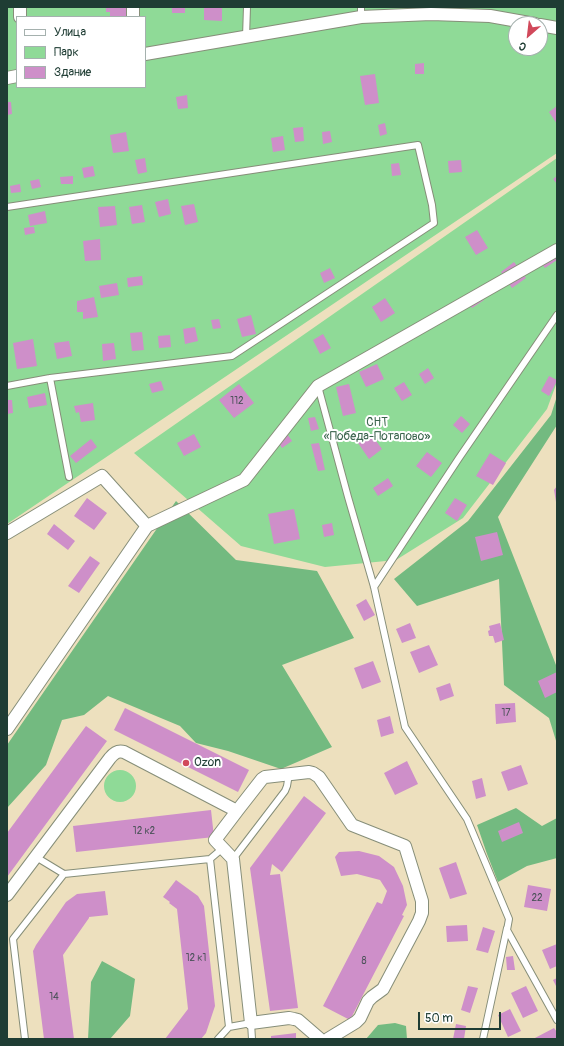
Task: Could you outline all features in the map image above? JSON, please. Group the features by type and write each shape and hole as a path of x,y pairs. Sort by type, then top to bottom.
{"street":[{"path":"146,54 246,37 361,12 491,14 508,18"},
{"path":"7,729 147,526 244,480 318,386 557,250"},
{"path":"7,533 102,476 147,526"},
{"path":"7,895 116,752 124,752 237,811"},
{"path":"320,1039 298,1020 294,1019 289,1018 251,1023 232,859 215,840 265,777 309,772 316,775 352,825 405,846 422,901 422,913 419,921 383,989 368,1001 360,1018 356,1022 328,1039"}],"lane":[{"path":"246,37 247,7"},
{"path":"7,207 418,144 432,205 434,223 232,356 50,378 7,386"},
{"path":"374,587 459,458 557,315"},
{"path":"50,378 69,477"},
{"path":"318,386 374,587 405,727 467,819 509,919 507,930 557,1020"},
{"path":"232,859 285,791 288,786 289,774"},
{"path":"36,857 64,874 210,859 223,848"},
{"path":"210,859 229,1027"},
{"path":"24,1039 10,939 64,874"},
{"path":"483,1039 509,919"},
{"path":"218,1039 229,1027 251,1023 252,1039"}],"green space":[{"path":"7,7 557,7 557,153 7,524"},
{"name":"СНТ «Победа-Потапово»","path":"557,158 557,382 547,409 463,518 396,560 325,567 241,546 134,453"},
{"path":"557,396 557,425 498,517 556,665 557,744 549,718 504,685 499,579 417,606 394,579 468,521 551,415"},
{"path":"176,501 236,560 317,571 354,638 282,665 332,747 281,769 228,751 196,743 180,726 108,696 84,715 62,720 46,765 7,808 7,745"},
{"path":"117,770 123,770 133,777 136,786 135,792 129,799 123,802 117,802 107,795 104,789 104,783 111,773"},
{"path":"516,808 542,826 557,818 557,858 527,866 498,882 477,825"},
{"path":"102,961 135,979 130,1016 110,1039 88,1039 91,982"},
{"path":"395,1023 406,1026 407,1039 366,1039 378,1025"}],"building":[{"path":"106,7 126,7 126,16 110,16 110,12 106,12"},
{"path":"172,7 185,7 185,13 172,13"},
{"path":"204,7 222,7 222,21 204,20"},
{"path":"424,63 424,74 415,74 415,64"},
{"path":"375,74 379,103 365,105 360,76"},
{"path":"187,95 188,108 178,109 176,97"},
{"path":"7,102 11,102 12,114 7,115"},
{"path":"557,106 557,124 549,112"},
{"path":"385,123 387,134 380,136 378,125"},
{"path":"303,127 304,141 295,142 293,128"},
{"path":"330,131 332,142 323,144 322,132"},
{"path":"126,132 129,151 113,153 110,135"},
{"path":"283,136 285,150 273,152 271,138"},
{"path":"145,158 147,172 138,174 135,160"},
{"path":"461,160 462,172 449,173 448,161"},
{"path":"399,163 401,175 392,176 391,164"},
{"path":"93,166 95,176 84,178 82,168"},
{"path":"73,176 73,184 61,184 60,177"},
{"path":"557,176 557,184 553,179"},
{"path":"39,179 41,187 32,189 30,181"},
{"path":"20,184 21,192 11,193 10,186"},
{"path":"168,199 171,214 159,217 155,202"},
{"path":"194,204 198,222 185,225 181,206"},
{"path":"142,205 145,222 132,224 129,207"},
{"path":"115,206 117,225 100,227 98,207"},
{"path":"45,211 47,223 30,226 28,215"},
{"path":"34,227 35,233 25,235 24,228"},
{"path":"477,230 488,248 476,255 465,237"},
{"path":"100,239 101,260 85,261 83,241"},
{"path":"549,249 557,260 545,268 537,258"},
{"path":"514,262 526,278 512,288 501,272"},
{"path":"330,268 335,278 324,283 320,273"},
{"path":"142,276 143,285 128,287 127,278"},
{"path":"117,283 119,295 101,298 99,286"},
{"path":"475,289 484,300 472,308 464,297"},
{"path":"94,297 98,317 83,319 83,312 77,312 77,301"},
{"path":"385,298 395,313 381,322 372,307"},
{"path":"251,315 256,334 242,337 237,319"},
{"path":"219,319 221,328 213,329 211,320"},
{"path":"195,327 198,341 185,344 183,329"},
{"path":"142,332 144,350 132,351 130,333"},
{"path":"323,334 331,348 320,354 313,340"},
{"path":"170,335 171,347 159,348 158,336"},
{"path":"33,339 37,366 17,369 13,343"},
{"path":"69,341 72,356 57,359 54,343"},
{"path":"114,343 116,359 103,361 102,344"},
{"path":"377,364 384,379 366,387 359,372"},
{"path":"428,368 434,378 425,384 419,374"},
{"path":"549,376 557,381 549,396 541,391"},
{"path":"161,381 164,390 152,393 149,384"},
{"path":"404,382 412,395 402,401 394,388"},
{"path":"239,384 254,403 234,418 219,400"},
{"path":"349,384 356,413 343,416 336,387"},
{"path":"45,393 47,405 29,408 27,397"},
{"path":"7,400 12,400 13,413 7,414"},
{"path":"93,403 95,420 81,422 79,412 76,413 74,406"},
{"path":"461,416 470,424 462,433 453,425"},
{"path":"315,417 319,429 311,431 308,418"},
{"path":"285,431 292,441 282,448 275,437"},
{"path":"194,434 201,447 184,456 177,443"},
{"path":"371,434 382,449 369,459 358,443"},
{"path":"91,439 97,447 76,463 70,456"},
{"path":"319,443 325,470 318,471 311,444"},
{"path":"427,452 442,463 431,477 416,466"},
{"path":"490,453 506,463 493,485 476,476"},
{"path":"388,478 393,486 378,496 373,488"},
{"path":"557,486 557,502 556,502 554,490"},
{"path":"87,498 107,513 94,530 74,516"},
{"path":"455,498 467,505 457,521 445,513"},
{"path":"294,509 300,539 274,544 268,514"},
{"path":"332,523 334,535 324,537 322,525"},
{"path":"54,524 75,541 68,550 47,534"},
{"path":"497,532 503,555 481,561 475,537"},
{"path":"90,556 100,563 79,593 68,586"},
{"path":"366,599 375,615 364,621 356,605"},
{"path":"410,623 416,638 402,643 396,629"},
{"path":"500,623 504,640 495,643 493,636 489,636 489,626"},
{"path":"429,645 438,665 419,673 410,652"},
{"path":"373,661 381,682 362,689 354,668"},
{"path":"557,672 557,692 545,698 538,681"},
{"path":"450,683 454,696 440,701 436,688"},
{"path":"515,703 516,722 496,724 495,704"},
{"path":"125,708 249,770 238,792 114,730"},
{"path":"390,716 394,733 381,737 377,720"},
{"path":"86,726 107,741 7,877 7,833"},
{"path":"407,761 418,784 395,795 384,773"},
{"path":"521,765 528,784 508,791 501,772"},
{"path":"482,778 486,796 476,799 472,781"},
{"path":"304,796 326,813 282,872 272,864 270,875 280,874 298,1008 270,1011 250,868"},
{"path":"211,810 214,837 76,852 73,826"},
{"path":"519,822 523,833 502,842 498,831"},
{"path":"359,851 379,856 394,867 403,886 407,905 402,915 404,916 350,1020 323,1006 377,902 382,904 387,891 380,880 357,874 341,876 335,857 339,852"},
{"path":"456,862 467,894 450,899 439,868"},
{"path":"176,880 198,896 204,906 215,1006 206,1033 201,1039 165,1039 188,1009 177,909 163,897"},
{"path":"528,885 551,889 547,911 524,907"},
{"path":"105,891 108,915 89,917 63,955 74,1039 44,1039 33,951 66,902 77,894"},
{"path":"467,925 468,941 447,942 446,926"},
{"path":"483,927 495,931 488,953 476,950"},
{"path":"557,944 557,966 550,969 542,950"},
{"path":"513,956 515,970 507,970 506,957"},
{"path":"557,978 557,988 553,980"},
{"path":"468,986 478,988 470,1013 461,1010"},
{"path":"526,986 538,1011 523,1018 511,993"},
{"path":"510,1009 521,1031 508,1037 498,1015"},
{"path":"456,1024 466,1026 464,1039 453,1039"},
{"path":"554,1028 557,1032 557,1039 533,1039"},
{"path":"296,1033 296,1039 271,1039 271,1036"}],"place":[{"name":"Ozon","path":"186,763"}]}
